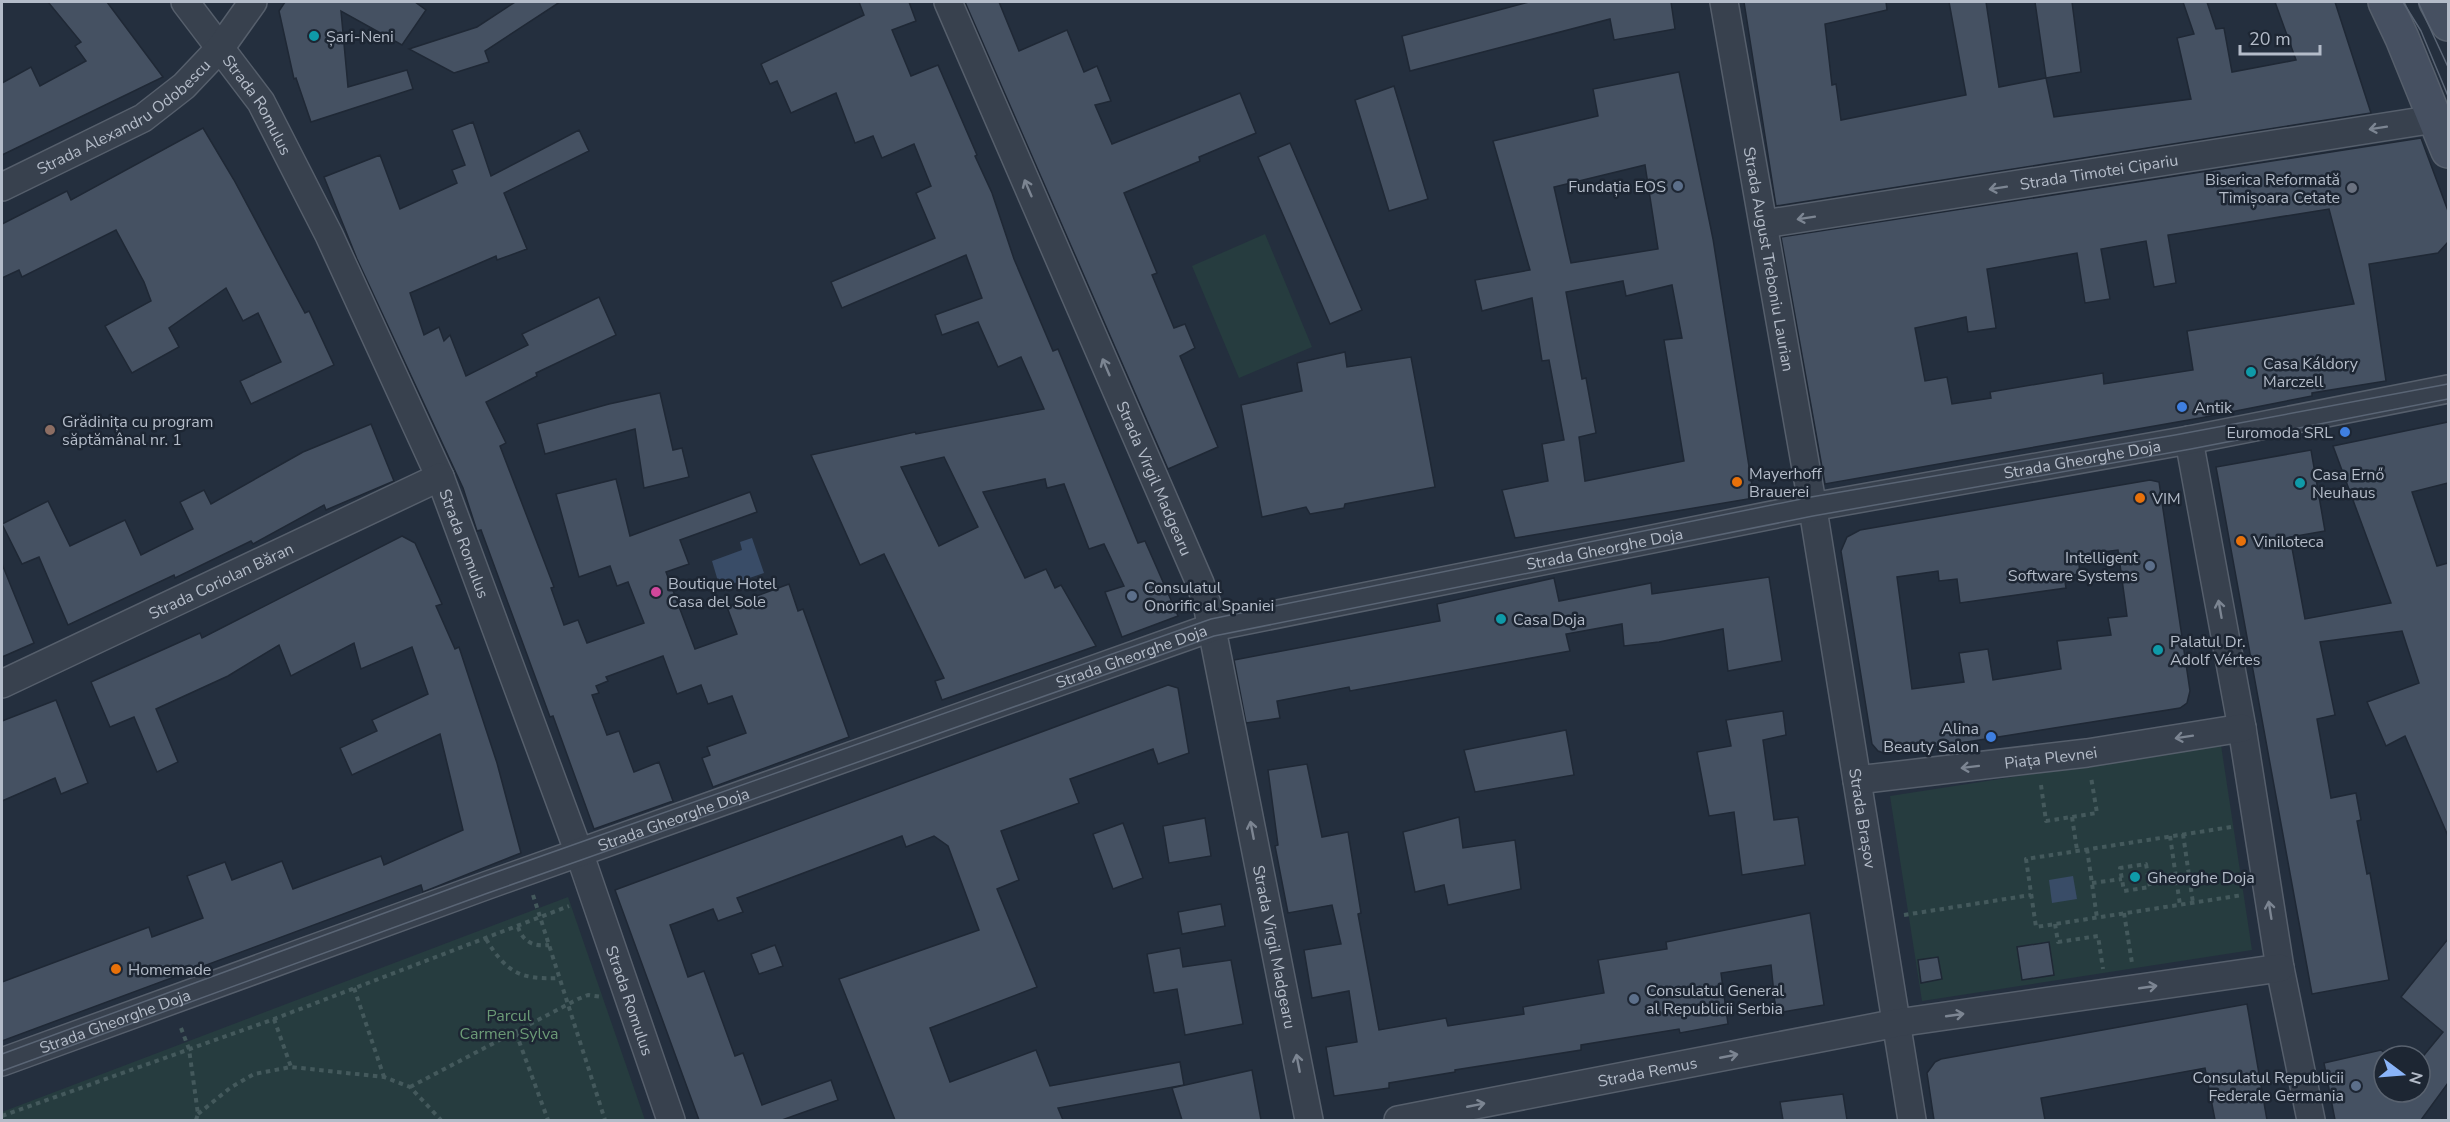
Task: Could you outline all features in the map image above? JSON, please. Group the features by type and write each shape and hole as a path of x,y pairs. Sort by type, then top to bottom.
{"main road":[{"path":"2385,2 2448,151"},
{"path":"2436,2 2448,24"}],"street":[{"name":"Strada Romulus","path":"185,2 261,102 329,235 440,477 579,853 671,1120"},
{"name":"Strada Alexandru Odobescu","path":"2,187 143,118 184,86 221,47 253,2"},
{"name":"Strada Virgil Madgearu","path":"948,2 1200,583 1213,627 1309,1120"},
{"name":"Strada August Treboniu Laurian","path":"1724,2 1813,511"},
{"name":"Strada Timotei Cipariu","path":"1764,224 2435,119"},
{"name":"Strada Gheorghe Doja","path":"2,1062 1213,627 2448,389"},
{"path":"2189,440 2242,728 2280,968 2311,1120"},
{"name":"Strada Coriolan Băran","path":"2,684 440,477"},
{"name":"Strada Brașov","path":"1813,511 1912,1120"},
{"name":"Piața Plevnei","path":"1857,780 2087,753 2242,728"},
{"path":"1897,1023 2280,968"},
{"name":"Strada Remus","path":"1398,1120 1897,1023"}],"path":[{"path":"2037,759 2046,821 2097,813 2087,753"},
{"path":"2072,817 2077,850"},
{"path":"2257,823 2026,859 2036,927 2268,891"},
{"path":"2183,834 2193,903"},
{"path":"2170,836 2180,905"},
{"path":"2087,849 2097,918"},
{"path":"2146,864 2150,887 2124,891 2122,879 2120,868 2146,864"},
{"path":"2092,883 2122,879"},
{"path":"532,894 605,1120"},
{"path":"1879,918 2031,895"},
{"path":"2,1116 274,1019 518,927 572,904"},
{"path":"2124,913 2135,989"},
{"path":"2055,924 2058,942 2098,936 2107,993"},
{"path":"518,927 521,935 529,942 538,946 549,945"},
{"path":"486,939 506,967 540,979 559,978"},
{"path":"354,988 384,1077"},
{"path":"410,1088 516,1033 566,1004 588,995 605,997"},
{"path":"274,1019 291,1067"},
{"path":"181,1028 189,1049 198,1114 196,1120"},
{"path":"516,1033 548,1120"},
{"path":"198,1114 230,1088 254,1074 291,1067 384,1077 410,1088 441,1120"}],"green space":[{"path":"1265,234 1312,347 1239,378 1192,266"},
{"path":"2221,745 2252,950 1922,1001 1890,796"},
{"name":"Parcul Carmen Sylva","path":"568,897 645,1120 2,1120 2,1112"}],"water":[{"path":"752,538 764,573 720,588 712,561 742,550 740,542"},
{"path":"2073,876 2077,899 2052,903 2049,880"}],"building":[{"path":"48,2 107,2 163,77 2,155 2,83 31,67 40,86 86,61 75,46 81,42"},
{"path":"285,2 415,2 426,10 402,45 341,11 348,87 407,70 413,89 311,122 296,78 294,79 279,11"},
{"path":"515,2 560,2 485,51 489,62 454,73 409,49 477,27"},
{"path":"859,2 909,2 916,21 892,30 911,76 938,65 977,155 975,156 992,193 1014,259 1053,351 1058,349 1138,543 1145,541 1178,616 1122,637 1105,592 1124,586 1104,544 1089,549 1064,484 1047,488 1045,479 983,492 1025,578 1046,569 1055,588 1061,585 1096,646 942,700 935,681 944,678 884,554 860,565 811,455 915,432 916,434 1044,409 1021,357 998,367 978,322 942,335 935,315 982,298 966,255 842,308 831,282 935,238 916,193 931,186 914,144 882,158 873,136 855,143 836,93 791,113 777,81 770,84 761,64 864,15","holes":["944,457 978,527 939,546 901,467"]},
{"path":"965,2 999,2 1019,51 1067,30 1084,72 1097,66 1111,101 1095,105 1112,144 1240,93 1256,133 1199,157 1200,161 1124,193 1157,273 1152,275 1174,328 1185,324 1195,348 1180,356 1218,447 1168,469"},
{"path":"1529,2 1671,2 1675,29 1614,40 1610,19 1410,71 1402,36"},
{"path":"1744,2 1886,2 1887,10 1825,24 1832,85 1836,84 1841,120 1966,95 1949,2 1986,2 1999,87 2046,78 2054,117 2191,99 2177,38 2194,34 2183,2 2207,2 2216,29 2224,28 2232,72 2296,60 2275,2 2335,2 2371,113 1776,206"},
{"path":"2035,2 2072,2 2081,72 2046,78"},
{"path":"1679,72 1713,239 1754,498 1515,538 1502,490 1548,481 1542,444 1564,440 1549,360 1542,361 1532,298 1482,311 1475,280 1530,270 1493,141 1598,116 1593,89","holes":["1645,165 1658,249 1571,263 1554,187","1623,281 1626,296 1672,285 1682,338 1664,340 1684,461 1585,481 1579,437 1596,433 1586,378 1582,379 1566,292"]},
{"path":"1394,86 1428,199 1389,211 1355,100"},
{"path":"473,122 491,176 579,130 589,151 504,193 527,249 497,260 496,256 410,293 424,335 439,327 444,341 450,335 466,376 528,345 522,334 599,297 616,335 536,373 537,376 486,402 506,443 500,446 554,587 551,588 564,625 578,620 587,643 644,623 628,582 617,586 610,566 579,577 556,494 616,479 630,536 750,492 757,512 680,540 689,564 666,572 695,649 737,634 727,607 789,584 798,611 803,609 849,737 713,787 702,758 710,755 707,747 746,733 732,696 708,704 701,685 677,694 663,656 606,677 608,681 596,686 599,693 592,695 607,735 619,731 634,772 659,762 673,801 594,829 481,530 477,531 463,488 357,259 324,177 380,155 400,209 457,183 452,170 465,165 452,130"},
{"path":"203,128 234,180 305,313 309,311 334,365 251,404 240,381 281,362 258,313 243,321 226,288 169,328 179,347 132,373 105,326 151,301 144,282 116,230 22,277 19,270 2,278 2,224 67,191 71,200"},
{"path":"2421,138 2448,211 2448,242 2438,253 2369,264 2386,381 2312,393 2312,396 2200,418 1825,484 1781,237","holes":["2329,209 2354,304 2187,331 2193,370 2104,384 2103,373 1990,392 1991,398 1952,404 1947,377 1925,381 1915,328 1966,317 1968,332 1996,328 1987,269 2077,253 2085,303 2110,299 2101,249 2146,241 2154,287 2176,283 2168,235"]},
{"path":"1290,143 1362,310 1330,324 1258,157"},
{"path":"1345,352 1347,367 1411,357 1435,487 1345,504 1344,508 1310,514 1306,507 1262,517 1241,405 1302,391 1297,363"},
{"path":"660,393 673,450 682,448 689,477 644,488 635,429 545,454 537,424"},
{"path":"2448,422 2448,483 2412,492 2437,566 2448,563 2448,836 2405,736 2386,746 2367,702 2419,683 2402,631 2320,642 2335,715 2317,719 2331,798 2356,793 2361,820 2357,821 2367,874 2370,873 2389,980 2312,994 2216,467 2311,450 2325,531 2290,537 2305,619 2391,603 2333,446"},
{"path":"371,424 394,481 326,510 324,505 253,544 251,541 175,578 174,575 68,625 39,557 22,564 2,524 48,501 70,546 125,520 141,555 193,529 180,502 204,490 211,504 303,452"},
{"path":"2150,480 2159,482 2190,691 2187,703 2180,708 1973,741 1887,754 1878,751 1872,744 1841,551 1847,537 1860,530","holes":["2118,550 2127,616 2108,618 2111,635 2057,641 2061,669 1993,680 1988,649 1959,653 1964,682 1912,689 1897,577 1938,571 1939,581 1957,579 1960,603 2066,588 2064,576 2080,574 2078,555"]},
{"path":"402,536 415,543 442,604 436,606 455,649 459,647 497,763 521,853 423,892 421,885 2,1041 2,982 149,927 152,937 203,918 187,876 225,862 232,880 282,861 293,889 381,856 384,865 463,830 440,734 352,775 340,748 377,731 372,720 428,694 412,647 361,669 354,643 291,676 279,645 228,676 156,709 178,762 157,772 134,717 110,727 91,682 200,633 202,638"},
{"path":"2,564 34,643 2,657"},
{"path":"1769,577 1782,661 1728,671 1723,629 1659,642 1624,646 1622,624 1566,634 1570,651 1350,691 1349,687 1277,701 1280,718 1246,723 1234,660 1440,621 1437,604 1554,578 1559,601 1651,583 1652,594"},
{"path":"1168,685 1178,688 1189,753 1158,764 1153,749 1070,779 1079,803 1001,831 1019,880 997,889 1037,987 930,1028 950,1082 1036,1050 1050,1086 1180,1062 1184,1085 1058,1108 1063,1120 895,1120 839,979 979,930 948,846 934,836 906,847 902,836 737,898 743,912 718,921 713,909 670,925 688,977 704,971 735,1056 743,1053 762,1105 831,1080 838,1100 782,1120 699,1120 615,890"},
{"path":"56,700 88,783 61,794 55,778 2,801 2,721"},
{"path":"1783,711 1786,735 1763,740 1774,820 1798,817 1805,865 1742,875 1734,812 1709,816 1697,752 1731,746 1726,720"},
{"path":"1566,730 1574,775 1475,792 1464,750"},
{"path":"1307,764 1322,837 1348,832 1361,913 1358,914 1379,1030 1446,1018 1448,1026 1524,1014 1523,1007 1604,993 1598,960 1667,949 1666,942 1810,913 1824,1005 1776,1013 1771,965 1721,973 1728,1024 1680,1033 1679,1029 1581,1045 1581,1050 1455,1070 1455,1072 1389,1083 1389,1088 1334,1096 1326,1047 1357,1042 1349,991 1312,998 1304,950 1341,944 1332,905 1288,913 1275,846 1278,845 1268,770"},
{"path":"1459,817 1463,848 1515,840 1521,889 1448,905 1444,885 1415,892 1403,832"},
{"path":"1205,818 1211,856 1169,863 1163,826"},
{"path":"1123,823 1143,878 1113,889 1093,834"},
{"path":"1221,904 1225,926 1182,934 1178,912"},
{"path":"2448,939 2448,1083 2421,1120 2335,1120 2324,1063 2372,1052 2372,1104 2432,1104 2432,1045 2443,1032 2401,997"},
{"path":"2049,942 2054,975 2022,980 2017,947"},
{"path":"775,945 783,966 759,974 751,954"},
{"path":"1180,948 1183,967 1231,960 1243,1024 1185,1035 1177,989 1154,993 1147,954"},
{"path":"1938,957 1942,979 1921,983 1918,960"},
{"path":"2247,1004 2267,1120 2215,1120 2205,1068 2041,1098 2045,1120 1934,1120 1927,1073 1935,1062 1941,1059"},
{"path":"1252,1070 1261,1120 1182,1120 1172,1088"},
{"path":"1843,1094 1847,1120 1783,1120 1780,1102"}],"tram line":[{"path":"2403,2 2421,31 2448,96"},
{"path":"2418,2 2448,67"},
{"path":"2,1054 485,876 1211,619 1811,497 2175,435 2448,384"},
{"path":"2,1071 488,893 1214,636 1813,516 2191,449 2448,399"}],"place":[{"name":"Șari-Neni","path":"314,36"},
{"name":"Fundația EOS","path":"1678,186"},
{"name":"Biserica Reformată Timișoara Cetate","path":"2352,188"},
{"name":"Casa Káldory Marczell","path":"2251,372"},
{"name":"Antik","path":"2182,407"},
{"name":"Grădinița cu program săptămânal nr. 1","path":"50,430"},
{"name":"Euromoda SRL","path":"2345,432"},
{"name":"Mayerhoff Brauerei","path":"1737,482"},
{"name":"Casa Ernő Neuhaus","path":"2300,483"},
{"name":"VIM","path":"2140,498"},
{"name":"Viniloteca","path":"2241,541"},
{"name":"Intelligent Software Systems","path":"2150,566"},
{"name":"Boutique Hotel Casa del Sole","path":"656,592"},
{"name":"Consulatul Onorific al Spaniei","path":"1132,596"},
{"name":"Casa Doja","path":"1501,619"},
{"name":"Palatul Dr. Adolf Vértes","path":"2158,650"},
{"name":"Alina Beauty Salon","path":"1991,737"},
{"name":"Gheorghe Doja","path":"2135,877"},
{"name":"Homemade","path":"116,969"},
{"name":"Consulatul General al Republicii Serbia","path":"1634,999"},
{"name":"Consulatul Republicii Federale Germania","path":"2356,1086"}]}
